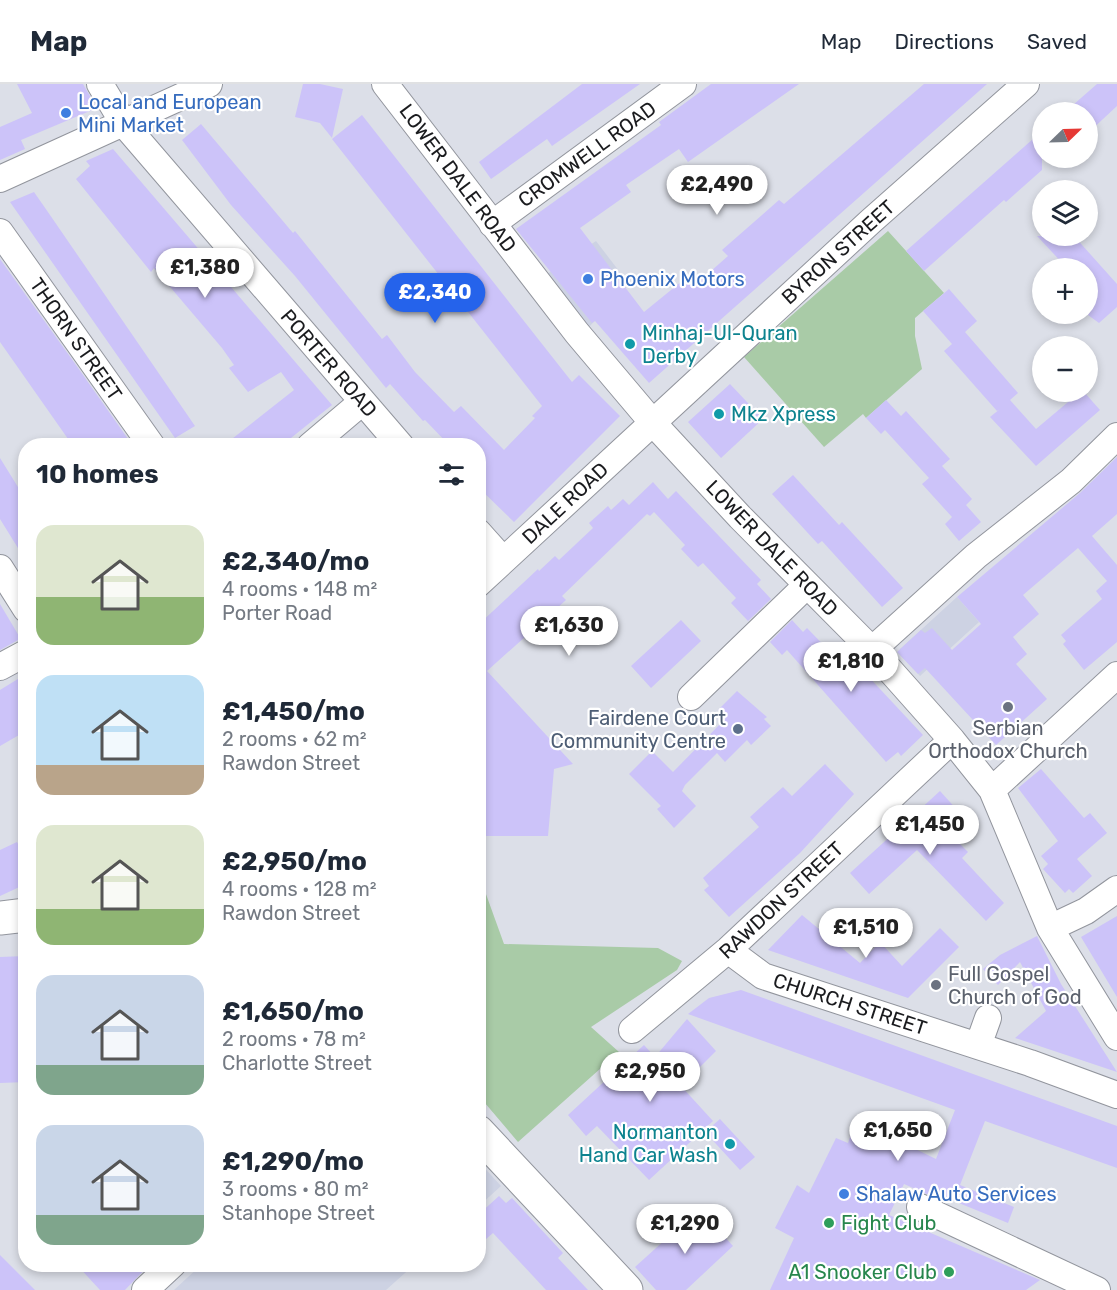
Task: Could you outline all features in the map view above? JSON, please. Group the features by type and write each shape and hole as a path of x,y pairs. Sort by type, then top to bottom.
{"street":[{"name":"PORTER ROAD","path":"100,84 124,124 394,438"},
{"path":"0,179 209,84"},
{"name":"LOWER DALE ROAD","path":"386,84 577,333 653,423 872,650 952,740 992,790 1050,928 1117,1037"},
{"name":"CROMWELL ROAD","path":"492,224 683,84"},
{"name":"BYRON STREET","path":"653,423 871,221 1026,84"},
{"name":"THORN STREET","path":"0,232 146,438"},
{"path":"319,438 362,402"},
{"name":"DALE ROAD","path":"486,576 653,423"},
{"path":"872,650 976,556 1064,486 1117,436"},
{"path":"486,541 503,560"},
{"path":"0,568 18,596"},
{"path":"691,697 807,585"},
{"path":"0,667 18,657"},
{"path":"992,790 1117,675"},
{"name":"RAWDON STREET","path":"632,1030 728,950 952,740"},
{"path":"1050,928 1086,912 1117,889"},
{"path":"0,918 18,916"},
{"name":"CHURCH STREET","path":"728,950 763,976 1030,1063 1117,1095"},
{"path":"978,1046 988,1018"},
{"path":"486,1141 626,1290"},
{"path":"920,1207 1097,1290"},
{"path":"145,1290 164,1272"}],"shaded area":[{"name":"Phoenix Motors","path":"596,241 629,284 589,327 547,274"},
{"path":"957,597 979,622 920,676 901,656 900,649"},
{"path":"486,1170 501,1186 486,1200"},
{"path":"193,1272 406,1272 386,1290 174,1290"}],"green space":[{"path":"888,231 944,293 915,318 915,336 922,369 866,418 863,414 824,447 744,357"},
{"path":"486,894 504,944 658,948 682,961 677,970 591,1027 619,1052 518,1142 486,1104"}],"building":[{"path":"17,84 83,84 97,108 21,140 25,149 0,160 0,127 32,113"},
{"path":"303,84 320,84 343,89 332,138 320,123 295,117"},
{"path":"582,84 640,84 552,146 547,139 491,179 479,162"},
{"path":"711,84 799,84 688,162 679,149 626,185 631,192 580,228 644,312 687,277 694,286 728,256 722,250 779,200 784,204 924,84 987,84 649,383 595,321 592,323 516,229 661,125 659,122"},
{"path":"1097,84 1117,84 1117,106 1098,124 1098,102 1076,102"},
{"path":"362,115 572,382 579,375 620,416 514,522 486,495 486,438 442,438 425,420 423,421 390,384 386,388 295,276 231,205 182,140 201,124 293,233 295,231 382,339 387,335 415,372 454,412 461,406 504,450 535,418 532,416 542,406 332,139"},
{"path":"1032,140 1032,168 1042,168 1042,170 1006,202 1004,200 924,271 906,251"},
{"path":"113,149 332,405 291,438 233,438 294,390 281,372 248,392 229,368 234,365 222,348 154,268 151,272 76,179 90,166 86,161"},
{"path":"34,192 195,426 175,438 10,202"},
{"path":"1046,246 1083,246 1094,258 1058,258"},
{"path":"0,259 127,438 67,438 0,342"},
{"path":"1098,263 1117,284 1117,307 1099,323"},
{"path":"949,289 977,321 965,332 1018,393 1010,400 1036,429 1068,402 1093,402 1100,410 1036,466 990,417 1000,409 997,411 944,351 952,344 923,311"},
{"name":"Mkz Xpress","path":"730,384 763,419 721,458 688,422"},
{"path":"886,400 901,416 906,411 950,459 942,466 972,499 966,505 981,522 959,541 945,524 952,517 922,484 929,478 885,430 881,434 866,418"},
{"path":"1117,457 1117,514 1092,536 1117,565 1117,642 1084,670 1063,644 1066,641 1061,635 1102,599 1096,591 1107,581 1078,548 1023,595 1039,614 1013,637 1027,654 1016,664 1047,699 996,745 925,668 918,674 897,652 921,630 925,633 932,628 952,650 981,624 957,597 1080,493"},
{"path":"0,458 18,487 18,548 0,519"},
{"path":"793,475 839,525 842,522 903,588 882,607 822,541 818,544 772,494"},
{"path":"653,482 668,499 676,491 761,580 757,584 771,599 748,621 731,603 736,598 703,563 698,567 681,549 685,545 654,512 650,516 647,514 562,596 566,600 487,671 573,764 554,769 548,836 486,836 486,618 538,569 539,571 555,556 559,560 593,528 589,523 608,506 611,510 623,499 629,505"},
{"path":"0,604 18,634 18,640 0,650"},
{"path":"681,620 701,641 651,688 631,666"},
{"path":"792,620 803,632 807,628 843,665 851,658 923,735 901,756 898,752 886,762 787,650 782,655 770,642"},
{"path":"18,679 18,736 0,746 0,690"},
{"path":"737,691 767,717 764,719 771,726 751,745 747,740 725,762 717,753 685,785 682,791 696,806 674,828 657,809 661,806 629,774 652,751 673,772 726,718 718,710"},
{"path":"825,764 854,794 800,853 729,917 704,890 709,886 703,878 759,827 750,817 783,787 792,796"},
{"path":"1041,769 1084,818 1090,813 1107,833 1077,859 1092,876 1073,893 1069,889 1065,893 1043,869 1048,864 1041,856 1058,841 1018,788"},
{"path":"940,791 959,812 943,827 968,852 962,858 1004,903 986,921 917,850 869,894 850,873"},
{"path":"17,842 18,844 18,888 0,896 0,850"},
{"path":"802,915 860,963 880,942 902,966 940,928 959,947 908,998 768,950"},
{"path":"1117,916 1117,997 1081,937"},
{"path":"1037,936 1061,984 1117,1072 1015,1038 1046,1011 1020,962 998,985 983,969 1000,955"},
{"path":"18,956 18,1082 0,1083 0,957"},
{"path":"741,990 1117,1126 1117,1168 985,1121 960,1185 1014,1207 1008,1223 949,1199 947,1203 904,1184 889,1215 1040,1280 1026,1290 770,1290 794,1238 775,1228 797,1185 809,1193 836,1138 848,1143 856,1120 936,1159 955,1110 688,1014 709,998"},
{"path":"687,1019 716,1051 681,1086 713,1121 649,1180 597,1126 586,1136 568,1115 644,1045 655,1057"},
{"name":"Normanton Hand Car Wash","path":"720,1119 755,1157 740,1170 705,1132"},
{"path":"499,1196 506,1203 512,1198 563,1253 558,1258 588,1290 546,1290 493,1233 486,1239 486,1208"},
{"path":"699,1209 733,1246 686,1290 656,1290 635,1267"},
{"path":"0,1255 35,1290 0,1290"},
{"path":"83,1272 142,1272 125,1290 100,1290"}],"place":[{"name":"Local and European Mini Market","path":"66,113"},
{"name":"Phoenix Motors","path":"588,279"},
{"name":"Minhaj-Ul-Quran Derby","path":"630,344"},
{"name":"Mkz Xpress","path":"719,414"},
{"name":"Serbian Orthodox Church","path":"1008,707"},
{"name":"Fairdene Court Community Centre","path":"738,729"},
{"name":"Full Gospel Church of God","path":"936,985"},
{"name":"Normanton Hand Car Wash","path":"730,1144"},
{"name":"Shalaw Auto Services","path":"844,1194"},
{"name":"Fight Club","path":"829,1223"},
{"name":"A1 Snooker Club","path":"949,1272"}]}
